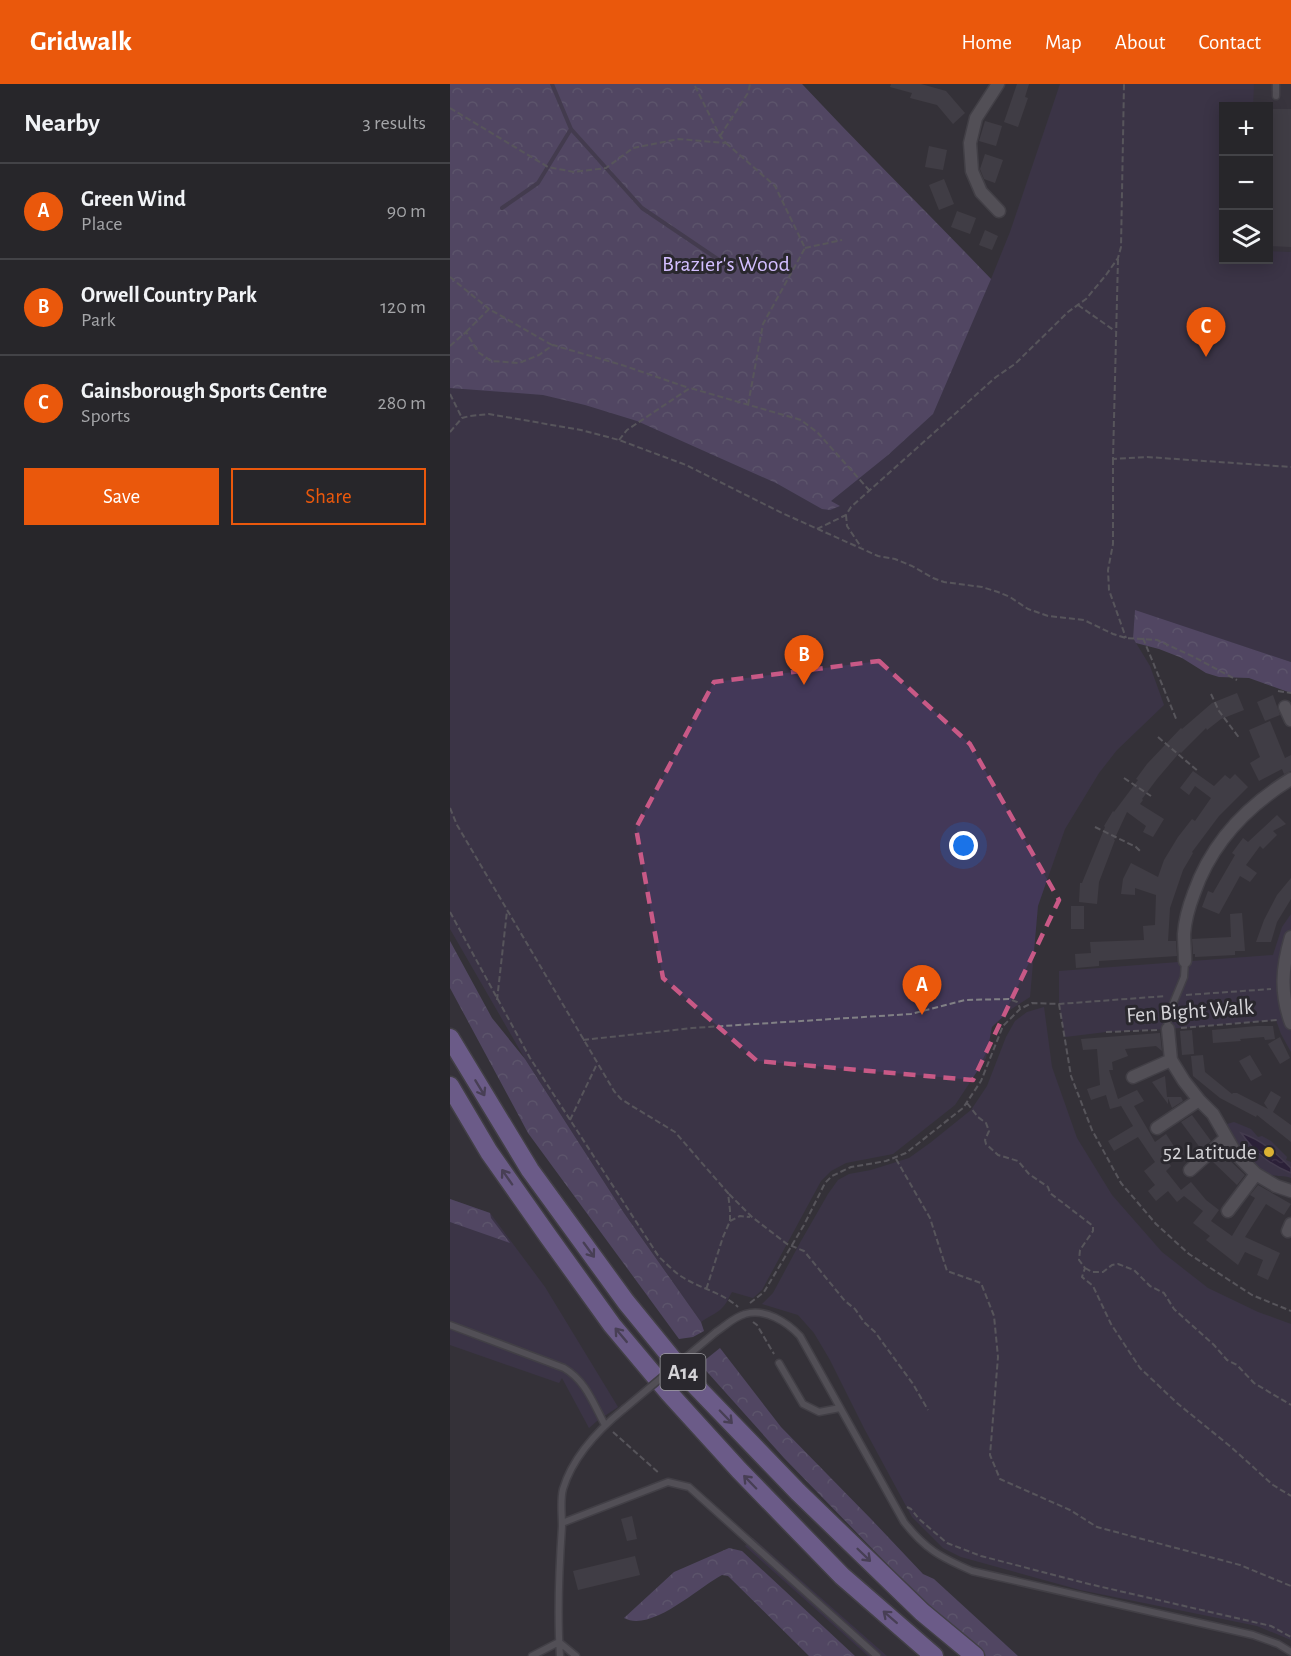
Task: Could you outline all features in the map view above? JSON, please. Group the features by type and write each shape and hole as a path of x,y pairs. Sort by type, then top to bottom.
{"highway":[{"name":"A14","path":"450,1038 530,1170 626,1302 688,1378 798,1492 922,1612 975,1656"},
{"name":"A14","path":"450,1086 489,1152 548,1236 612,1325 669,1393 739,1470 843,1576 934,1656"},
{"name":"A14","path":"450,1110 489,1152"}],"street":[{"path":"993,85 976,117 970,143 972,171 981,192 999,211"},
{"path":"1286,707 1291,720"},
{"path":"1185,961 1184,933 1188,910 1206,864 1224,836 1244,815 1291,779"},
{"path":"1291,937 1283,969 1283,987 1291,1023"},
{"path":"1168,1029 1171,1060 1184,1081 1213,1114 1236,1154 1256,1174 1276,1186 1291,1191"},
{"path":"1133,1077 1171,1060"},
{"path":"1157,1128 1199,1100"},
{"path":"1190,1170 1226,1138"},
{"path":"1228,1211 1256,1174"}],"lane":[{"path":"1276,84 1276,96"},
{"path":"1168,1029 1167,1018 1184,977 1185,961"},
{"path":"560,1656 558,1574 562,1491 571,1469 581,1452 605,1425 742,1312 780,1319 800,1336 893,1505 917,1539 946,1560 972,1570 1253,1635 1278,1644 1291,1652"},
{"path":"450,1325 575,1374 605,1425"},
{"path":"779,1363 803,1404 819,1412 840,1408"},
{"path":"562,1523 668,1482 689,1487 877,1656"},
{"path":"531,1656 559,1642"},
{"path":"559,1642 576,1656"}],"path":[{"path":"694,84 720,136 775,186 805,248"},
{"path":"720,136 748,93 750,84"},
{"path":"1124,84 1121,247 1118,258 1116,332 1113,544 1108,570 1109,590 1126,638"},
{"path":"450,108 548,166 574,172 606,168 633,148 679,139 726,142"},
{"path":"748,405 763,324 805,248 842,240"},
{"path":"817,529 846,515 869,490 996,377 1015,364 1068,312 1086,299 1118,258"},
{"path":"450,277 489,309 553,345 801,420 818,433 869,490"},
{"path":"789,277 795,279"},
{"path":"1078,305 1116,332"},
{"path":"450,346 489,309"},
{"path":"466,332 478,352 491,361 519,363 539,355 553,345"},
{"path":"619,440 627,430 690,388"},
{"path":"450,394 462,418"},
{"path":"450,432 462,418 489,414 581,430 619,440 686,465 817,529 878,556 895,559 912,566 938,580 982,587 1010,597 1028,609 1048,616 1084,620 1126,638 1157,640 1237,680"},
{"path":"1113,459 1147,457 1291,467"},
{"path":"846,515 848,526 862,548"},
{"path":"1143,638 1177,721"},
{"path":"1278,691 1291,693"},
{"path":"1211,694 1219,711 1240,739"},
{"path":"1158,737 1198,772"},
{"path":"1124,778 1151,796"},
{"path":"450,808 457,825 614,1091 621,1099 675,1132 728,1193 753,1217 787,1244 804,1251 845,1301 875,1332 913,1384 928,1410"},
{"path":"1095,827 1140,851"},
{"path":"497,1000 507,911"},
{"path":"450,912 530,1058 658,1257 681,1277 728,1299 757,1326 779,1363"},
{"path":"583,1040 692,1028 911,1014 965,1000 1009,999 1017,1002 1020,1009"},
{"path":"742,1312 764,1292 792,1246 825,1183 832,1176 851,1167 895,1158 906,1153 941,1127 967,1103 981,1081 1003,1026 1020,1009 1032,1003 1059,1004 1071,1076 1092,1130 1121,1183 1156,1224 1189,1254 1251,1294 1291,1311"},
{"name":"Fen Bight Walk","path":"1106,1032 1277,1020"},
{"path":"570,1120 597,1065"},
{"path":"967,1103 978,1117 986,1122 989,1131 985,1140 986,1144 998,1155 1018,1161 1029,1174 1048,1187 1050,1193 1093,1226 1093,1231 1080,1250 1079,1260 1084,1268 1092,1272 1103,1272 1112,1264 1118,1264 1134,1270 1150,1286 1164,1293 1173,1309 1214,1345 1227,1360 1237,1365 1254,1383 1291,1405"},
{"path":"895,1158 930,1218 946,1271 981,1284 994,1316 998,1357 990,1455 1000,1479 1070,1510 1097,1527 1240,1565 1291,1586"},
{"path":"706,1290 730,1221 728,1193"},
{"path":"730,1221 740,1216 753,1217"},
{"path":"1084,1268 1082,1277 1093,1286 1111,1324 1140,1368 1177,1403 1273,1485 1291,1496"},
{"path":"605,1425 668,1482"},
{"path":"893,1505 911,1509 947,1543 981,1556 1270,1626 1291,1637"}],"highlighted area":[{"path":"879,661 970,744 1059,900 973,1080 757,1061 663,978 636,828 714,682"}],"shaded area":[{"path":"1245,84 1291,84 1291,252 1273,251 1273,102 1244,102"}],"green space":[{"path":"450,84 802,84 844,130 991,279 1010,232 1060,84 1254,84 1253,102 1219,102 1219,264 1273,264 1273,251 1291,252 1291,662 1135,611 1133,638 1150,666 1164,705 1117,750 1099,773 1065,829 1038,906 1030,997 1010,1010 992,1027 986,1058 955,1105 893,1154 846,1163 831,1171 821,1181 762,1290 753,1298 732,1292 718,1312 701,1322 624,1213 525,1059 450,929"},
{"name":"Brazier's Wood","path":"450,84 802,84 991,279 933,414 888,455 831,501 840,506 830,510 822,509 776,483 637,421 543,395 450,388"},
{"path":"1135,610 1291,662 1291,693 1249,678 1219,677 1206,673 1182,658 1136,643 1133,638"},
{"path":"1291,914 1291,1052 1276,1020 1065,1037 1059,1004 1059,971 1273,955 1282,927"},
{"path":"450,941 492,1018 525,1059 624,1213 701,1322 704,1331 693,1337 679,1339 528,1133 450,988"},
{"path":"1044,1007 1052,1067 1077,1138 1112,1195 1162,1252 1208,1288 1258,1312 1291,1324 1291,1640 1257,1626 1080,1590 961,1557 943,1548 912,1517 814,1333 798,1315 762,1304 773,1293 838,1180 849,1174 871,1170 909,1158 971,1110 987,1086 1006,1037 1015,1021 1027,1012"},
{"path":"1234,1122 1251,1129 1258,1137 1262,1136 1271,1141 1287,1157 1286,1160 1291,1162 1291,1178 1272,1175 1251,1161 1239,1147 1227,1124"},
{"path":"450,1199 490,1213 545,1287 618,1407 589,1428 562,1378 559,1383 450,1345"},
{"path":"450,1199 490,1213 491,1218 510,1243 450,1222"},
{"path":"720,1348 781,1427 923,1574 934,1579 1018,1656 979,1656 966,1645 784,1458 700,1364"},
{"path":"753,1538 887,1656 868,1656 745,1546"},
{"path":"729,1548 742,1551 855,1656 809,1656 728,1576 722,1575 661,1614 635,1621 624,1618 674,1572"}],"water":[{"path":"1241,1133 1256,1139 1274,1152 1291,1168 1291,1173 1275,1166 1263,1157"}],"building":[{"path":"891,84 921,84 946,91 965,113 953,124 937,105 910,98 912,93 890,87"},
{"path":"1017,84 1029,84 1025,97 1028,98 1018,127 1004,122"},
{"path":"1273,109 1291,109 1291,247 1273,246"},
{"path":"985,121 1002,126 996,146 979,141"},
{"path":"929,146 947,150 943,170 925,167"},
{"path":"985,154 1003,160 995,183 984,179 980,169"},
{"path":"944,179 954,204 939,210 929,185"},
{"path":"957,211 976,218 970,234 951,227"},
{"path":"985,230 998,236 992,250 979,245"},
{"path":"1237,693 1244,710 1221,719 1207,730 1206,728 1180,752 1142,799 1140,804 1164,819 1153,837 1143,832 1146,826 1127,812 1099,882 1097,904 1079,902 1080,883 1082,883 1104,826 1147,764 1181,728 1212,703"},
{"path":"1273,695 1280,715 1265,721 1257,702"},
{"path":"1270,721 1285,758 1291,755 1291,771 1284,774 1282,769 1259,781 1250,763 1260,757 1249,730"},
{"path":"1193,771 1214,786 1225,775 1230,779 1235,774 1248,787 1219,816 1192,852 1183,870 1170,908 1168,941 1176,941 1177,956 1099,961 1099,966 1076,968 1075,954 1091,953 1090,942 1144,940 1143,926 1155,925 1156,895 1135,888 1135,895 1121,894 1123,879 1131,863 1158,877 1164,860 1178,837 1192,819 1195,821 1211,798 1195,786 1189,795 1180,788"},
{"path":"1277,815 1286,824 1273,831 1277,835 1263,849 1260,846 1246,865 1257,873 1250,882 1240,876 1219,914 1202,907 1208,891 1213,893 1235,855 1232,853 1243,838 1248,842"},
{"path":"1291,878 1291,899 1277,922 1271,942 1256,942 1277,895"},
{"path":"1071,906 1084,906 1084,929 1071,929"},
{"path":"1242,913 1245,951 1235,951 1235,955 1195,957 1192,939 1231,937 1230,914"},
{"path":"1273,1026 1275,1039 1265,1040 1264,1037 1213,1043 1212,1030"},
{"path":"1192,1030 1194,1054 1182,1055 1180,1031"},
{"path":"1160,1033 1162,1051 1156,1046 1125,1049 1128,1056 1112,1062 1113,1070 1109,1070 1118,1099 1137,1090 1144,1101 1134,1106 1155,1142 1166,1134 1179,1154 1168,1161 1171,1166 1166,1171 1181,1190 1191,1182 1206,1200 1219,1210 1211,1221 1232,1236 1255,1198 1250,1195 1258,1185 1291,1204 1284,1215 1266,1204 1245,1237 1280,1253 1268,1280 1257,1275 1263,1260 1245,1252 1238,1265 1206,1240 1210,1236 1193,1223 1203,1211 1184,1196 1177,1202 1168,1191 1156,1201 1148,1191 1155,1185 1144,1171 1155,1162 1138,1137 1114,1151 1108,1141 1133,1126 1120,1104 1121,1106 1110,1109 1106,1095 1091,1100 1087,1089 1100,1085 1097,1049 1083,1050 1081,1039"},
{"path":"1280,1037 1290,1058 1280,1064 1268,1044"},
{"path":"1203,1055 1205,1072 1232,1094 1237,1093 1268,1109 1264,1103 1271,1091 1281,1097 1273,1112 1291,1125 1291,1142 1257,1115 1256,1117 1220,1098 1193,1076 1191,1056"},
{"path":"1250,1055 1262,1075 1251,1081 1239,1061"},
{"path":"1165,1076 1167,1097 1181,1097 1183,1101 1172,1108 1168,1098 1168,1104 1152,1082"},
{"path":"1192,1115 1211,1141 1201,1149 1181,1122"},
{"path":"1222,1153 1245,1175 1237,1185 1212,1161"},
{"path":"632,1516 637,1539 627,1541 621,1519"},
{"path":"635,1556 640,1575 578,1590 573,1571"}],"waterway":[{"path":"552,84 571,129 642,208 722,262"},
{"path":"502,208 538,183 571,129"}],"place":[{"name":"Gainsborough Sports Centre","path":"1206,357"},
{"name":"Orwell Country Park","path":"804,685"},
{"name":"Green Wind","path":"922,1015"},
{"name":"52 Latitude","path":"1269,1152"}]}
